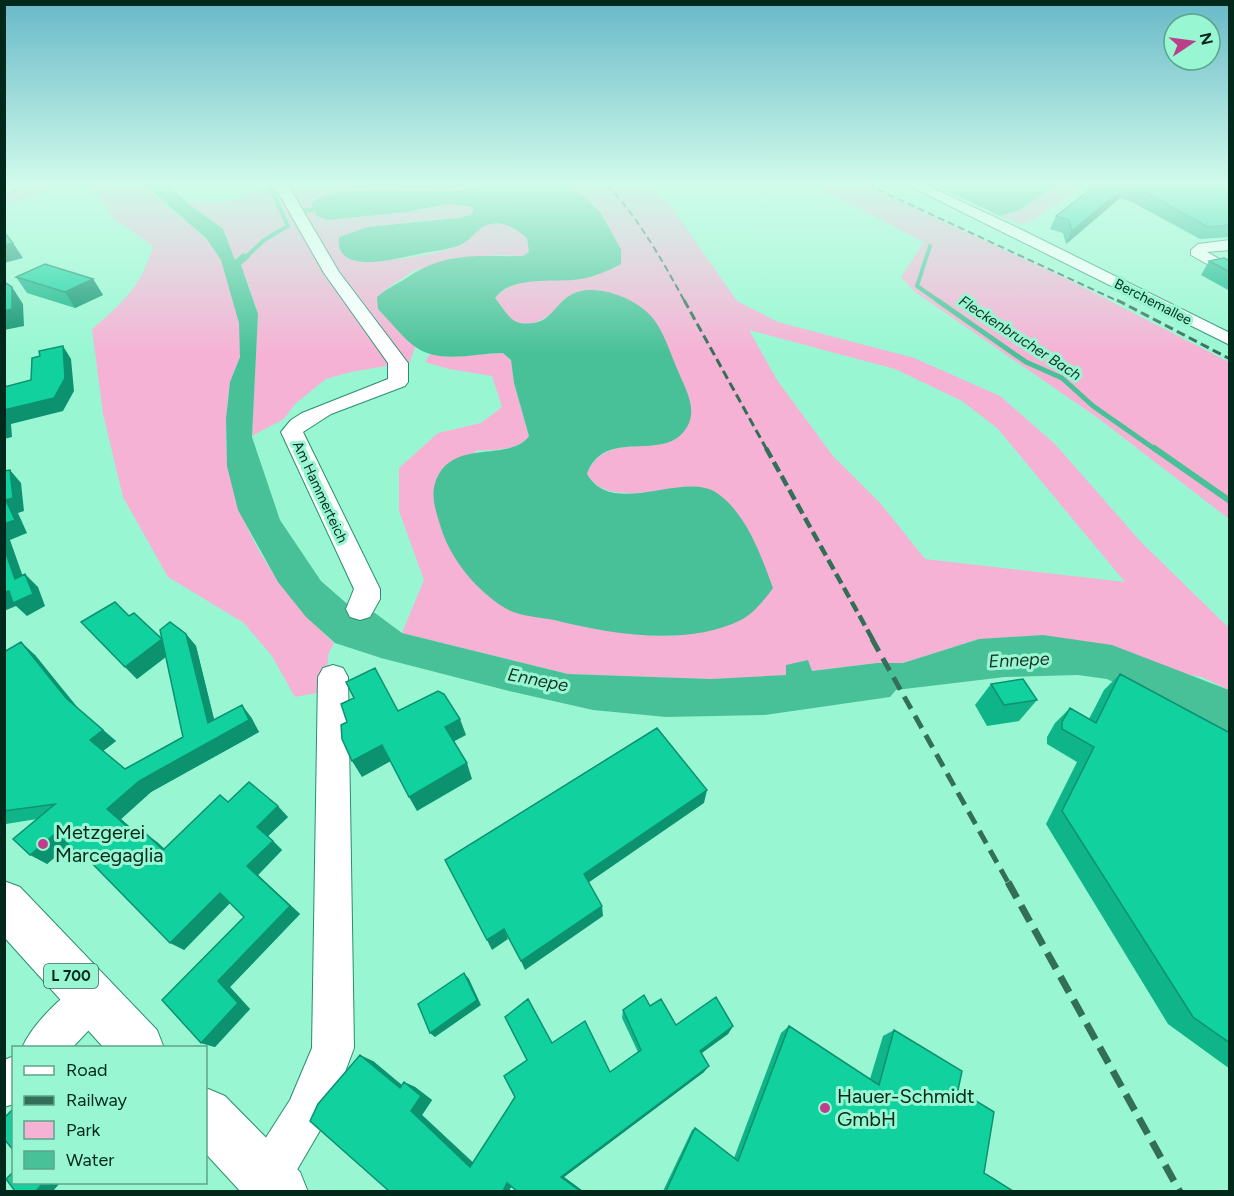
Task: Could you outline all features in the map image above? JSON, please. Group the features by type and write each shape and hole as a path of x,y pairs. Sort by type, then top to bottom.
{"main road":[{"name":"L 700","path":"4,903 91,999 138,1046"},
{"path":"207,1116 273,1184"}],"street":[{"name":"Am Hammerteich","path":"313,241 332,273 398,363 398,382 366,396 342,401 300,422 292,432 367,589 366,599 360,609"},
{"name":"Berchemallee","path":"1033,241 1230,340"},
{"path":"1230,245 1203,247 1198,250 1199,255 1230,272"},
{"path":"273,1184 324,1078 333,1048 333,677"},
{"path":"44,1046 91,999"}],"green space":[{"path":"146,241 207,241 220,258 230,280 237,305 241,343 227,403 227,450 231,482 254,541 270,569 311,620 334,643 328,655 327,691 295,697 272,656 244,623 168,577 123,497 103,414 92,329 122,302 137,283 153,246"},
{"path":"228,241 357,241 360,262 383,261 439,252 467,241 527,241 529,252 523,256 496,255 415,270 386,289 378,309 415,347 410,362 351,372 326,379 295,404 284,419 252,436 258,314 245,275 235,260"},
{"path":"598,241 695,241 737,301 778,322 914,358 1000,396 1055,444 1141,542 1229,628 1229,690 1202,677 979,639 903,663 877,663 812,671 808,660 786,675 711,679 568,674 402,633 424,580 399,511 399,468 438,433 481,423 502,407 492,376 449,369 425,362 430,354 450,357 503,353 511,360 514,383 529,436 519,445 512,447 475,451 507,609 602,630 642,635 673,636 741,620 650,492 623,493 607,490 592,481 587,474 598,458 605,453 622,447 650,446 642,307 599,290 564,299 548,316 527,324 512,320 495,298 502,291 523,283 581,279","holes":["749,330 895,369 962,401 997,428 1125,582 925,559 881,504 833,456 777,380"]},
{"path":"922,241 985,241 1065,278 1229,362 1229,519 1098,418 915,292 901,277 924,242"}],"water":[{"name":"Ennepe","path":"208,241 228,241 235,260 243,253 251,256 241,265 258,314 252,437 280,520 321,581 353,609 375,613 402,633 568,674 711,679 786,675 786,665 808,660 812,671 877,663 903,663 979,639 1043,635 1112,645 1229,690 1229,736 1107,679 1078,675 1005,677 896,690 890,697 765,715 666,717 593,710 381,658 335,643 306,617 278,582 238,510 227,466 226,419 230,382 240,357 239,323 221,260"},
{"path":"339,241 467,241 450,248 369,262 346,257 340,249"},
{"path":"527,241 616,241 621,249 621,264 602,273 581,279 522,283 502,291 495,298 516,322 530,323 544,319 569,296 590,290 603,291 628,299 655,321 687,391 691,413 687,427 677,438 665,443 607,451 596,459 587,474 599,487 614,493 631,494 703,487 717,493 728,502 752,536 773,588 755,610 741,620 720,628 673,636 599,630 522,615 510,611 485,593 466,574 451,552 441,528 434,498 434,486 444,467 468,454 509,448 520,444 529,436 514,383 511,360 503,353 446,357 424,352 409,342 378,309 377,297 387,289 434,264 461,257 523,256 529,252"}],"building":[{"path":"4,241 13,243 4,245"},
{"path":"1224,258 1230,261 1230,272 1209,261"},
{"path":"45,264 93,279 65,292 16,277"},
{"path":"4,282 12,287 12,309 4,311"},
{"path":"63,346 65,378 54,398 4,410 4,387 31,380 32,358 40,356 39,351"},
{"path":"10,470 13,498 6,500 15,520 4,524 4,471"},
{"path":"4,548 15,579 25,574 33,594 13,603 9,591 4,592"},
{"path":"115,602 129,616 134,613 162,639 125,667 81,622"},
{"path":"170,622 186,634 208,723 242,705 249,720 139,781 107,809 139,837 144,832 163,850 220,795 228,802 249,782 278,806 257,827 273,841 247,866 290,906 218,981 238,1003 201,1043 162,1000 244,917 220,893 170,943 79,850 76,852 56,833 30,855 13,839 55,804 4,811 4,652 21,642 66,698 103,730 90,740 125,769 183,737 160,630"},
{"path":"375,668 398,711 438,691 444,694 460,719 445,727 467,763 409,797 382,745 352,761 342,739 341,725 347,722 341,704 354,698 346,682"},
{"path":"1120,674 1230,733 1230,1043 1193,1017 1062,811 1094,747 1062,729 1062,722 1070,708 1096,723"},
{"path":"1023,679 1037,700 1004,705 991,684"},
{"path":"657,728 707,790 584,874 602,906 521,961 504,929 487,940 445,860"},
{"path":"464,973 477,1000 430,1033 418,1004"},
{"path":"644,995 650,1006 661,999 676,1025 716,997 733,1026 700,1051 709,1066 561,1177 580,1191 517,1191 507,1183 503,1191 389,1191 310,1121 318,1104 360,1055 400,1088 404,1082 421,1096 411,1111 470,1167 515,1097 504,1076 527,1060 505,1017 528,999 552,1043 585,1021 610,1072 641,1050 623,1010"},
{"name":"Hauer-Schmidt GmbH","path":"789,1026 879,1085 894,1030 962,1071 958,1090 994,1112 984,1173 1013,1191 666,1191 695,1128 738,1161"},
{"path":"12,1110 12,1149 4,1139 4,1118"},
{"path":"12,1173 12,1184 42,1184 36,1191 15,1191 6,1179"}],"waterway":[{"path":"243,260 263,241"},
{"name":"Fleckenbrucher Bach","path":"930,246 917,286 940,302"},
{"name":"Fleckenbrucher Bach","path":"937,300 1026,362 1062,378 1093,406 1156,450"},
{"name":"Fleckenbrucher Bach","path":"1154,448 1230,501"}],"railway":[{"path":"649,241 685,302"},
{"path":"988,241 1120,302"},
{"path":"684,300 767,450"},
{"path":"1117,300 1230,359"},
{"path":"766,448 873,640"},
{"path":"872,639 1009,884"},
{"path":"1008,882 1180,1192"}],"place":[{"name":"Metzgerei Marcegaglia","path":"43,844"},
{"name":"Hauer-Schmidt GmbH","path":"825,1108"}]}
